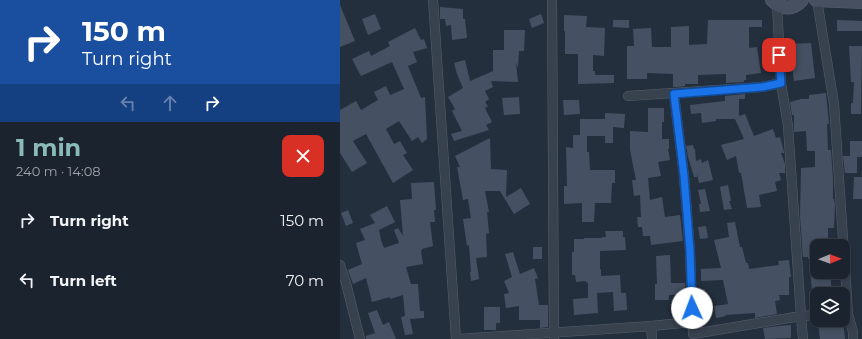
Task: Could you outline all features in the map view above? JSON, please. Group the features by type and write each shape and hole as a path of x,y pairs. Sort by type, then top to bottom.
{"main road":[{"path":"774,2 787,8 798,5 802,0"},
{"path":"816,0 862,2"}],"street":[{"path":"432,0 456,339"},
{"path":"552,0 554,336"},
{"path":"816,0 834,104 844,287"},
{"path":"774,2 781,83 788,126 801,316 804,339"},
{"path":"628,96 762,87 781,83"},
{"path":"674,94 690,243 693,334 810,315"},
{"path":"340,265 360,339"},
{"path":"460,339 554,336 692,322"},
{"path":"651,326 652,339"},
{"path":"850,327 854,339"}],"building":[{"path":"340,5 355,41 340,47"},
{"path":"440,7 463,9 463,19 465,19 467,38 452,40 451,25 446,26 445,19 440,19"},
{"path":"375,14 381,29 368,35 362,19"},
{"path":"541,14 544,23 532,28 529,19"},
{"path":"564,15 587,16 586,27 605,28 604,56 593,55 593,71 595,71 595,75 614,75 614,83 578,84 578,54 565,54"},
{"path":"613,20 629,20 629,28 613,27"},
{"path":"708,20 762,20 762,27 749,27 749,48 757,47 761,73 746,75 746,80 744,80 744,82 726,83 726,74 698,75 698,84 685,84 685,86 677,87 673,87 673,74 647,73 647,79 627,79 627,46 634,46 633,29 651,28 652,47 671,47 671,27 689,26 689,45 707,44"},
{"path":"837,20 862,21 862,31 837,31"},
{"path":"415,28 421,40 424,39 427,48 413,52 417,62 408,66 421,98 425,97 427,139 422,143 418,137 412,141 399,121 386,129 394,144 400,141 407,153 403,155 413,170 393,183 366,134 353,141 367,163 352,172 340,153 340,110 356,101 361,110 378,100 374,92 386,86 390,95 404,89 392,62 361,76 352,59 369,51 371,56 390,46 388,42"},
{"path":"504,30 525,30 524,51 519,51 518,68 516,62 518,82 491,81 493,87 485,91 489,99 485,102 488,106 485,108 492,122 486,125 489,130 454,141 451,134 462,131 452,111 455,109 448,97 463,88 454,63 465,60 470,81 493,71 493,50 504,50"},
{"path":"811,43 815,78 794,81 789,44"},
{"path":"849,46 862,46 861,114 851,114 854,82 851,82"},
{"path":"826,93 829,124 827,124 828,150 831,150 833,199 835,205 834,228 828,228 828,239 810,239 810,270 808,257 803,257 800,216 801,168 815,167 815,151 807,151 806,131 794,132 794,115 792,115 790,102 801,99 809,99 809,95"},
{"path":"745,94 745,99 739,99 739,116 745,114 754,136 773,129 776,138 780,137 784,152 781,153 785,164 785,173 779,173 781,180 775,182 777,191 759,195 761,207 747,208 741,173 739,173 736,156 727,160 721,145 744,139 735,119 716,119 716,121 702,123 701,113 691,114 690,105 725,101 725,96"},
{"path":"519,97 520,114 504,115 502,98"},
{"path":"563,100 579,100 580,114 564,115"},
{"path":"648,108 664,108 662,139 669,139 668,149 670,160 658,162 661,176 648,178 650,200 662,197 665,217 680,215 683,241 651,245 650,236 643,236 642,227 638,227 637,217 641,217 640,195 634,196 632,180 636,180 630,150 630,131 648,132"},
{"path":"605,113 625,114 624,128 613,127 613,143 605,143 605,136 587,136 587,152 589,152 590,170 615,170 615,183 612,183 611,203 595,203 594,222 582,222 582,203 564,204 564,186 567,186 566,147 573,148 573,135 580,135 580,119 605,119"},
{"path":"490,138 491,169 507,170 506,197 521,188 530,204 514,214 500,191 485,191 489,212 487,212 489,233 486,234 487,257 476,258 479,279 471,281 469,245 467,246 463,219 471,218 468,199 463,200 457,167 460,167 455,156"},
{"path":"850,141 862,141 862,157 857,157 857,173 845,173 843,156 850,156"},
{"path":"693,145 695,149 696,161 701,159 702,163 708,160 713,180 699,183 697,174 697,177 694,177 686,146"},
{"path":"854,177 862,177 862,199 853,199"},
{"path":"434,182 436,210 434,210 435,222 430,222 433,246 422,249 423,264 406,267 411,284 418,284 420,311 424,311 424,318 410,319 413,334 405,335 401,317 405,316 403,295 372,302 366,278 353,284 348,270 362,264 356,243 365,240 360,229 375,223 370,215 387,206 395,222 379,230 381,240 384,248 399,243 394,230 398,228 403,236 400,200 412,199 411,183"},
{"path":"728,185 731,201 729,201 732,209 724,210 720,187"},
{"path":"705,189 710,211 700,212 699,204 701,204 698,190"},
{"path":"348,210 353,223 346,226 341,213"},
{"path":"735,222 740,247 742,247 749,269 779,265 778,261 789,260 791,277 789,277 789,295 779,295 780,300 775,301 777,314 755,318 755,313 725,315 726,316 716,318 714,306 728,304 723,280 701,281 701,269 721,268 714,240 729,237 727,223"},
{"path":"706,226 708,238 700,239 698,227"},
{"path":"605,231 623,231 623,237 625,237 626,250 600,251 600,269 601,276 620,275 621,293 626,293 627,310 614,311 613,292 597,293 598,313 574,315 573,299 588,298 588,282 576,282 575,275 572,275 572,252 574,252 574,239 606,237"},
{"path":"533,247 542,247 542,259 533,259"},
{"path":"513,252 520,274 534,268 538,278 535,279 539,305 548,305 548,327 540,328 540,320 519,320 519,306 506,308 504,294 509,293 504,281 512,277 505,254"},
{"path":"670,255 671,283 685,283 686,294 669,295 669,300 655,300 655,284 657,284 656,256"},
{"path":"811,279 831,279 831,287 812,287"},
{"path":"705,289 706,303 698,303 698,290"},
{"path":"484,307 500,307 500,323 496,323 496,330 484,330"},
{"path":"377,310 383,325 389,322 396,339 366,339 366,336 375,333 368,313"},
{"path":"791,325 791,338 765,339 763,328"},
{"path":"818,327 844,327 845,339 820,339"}],"route":[{"path":"692,308 690,251 684,176 674,94 762,87 781,83 779,55"}]}
